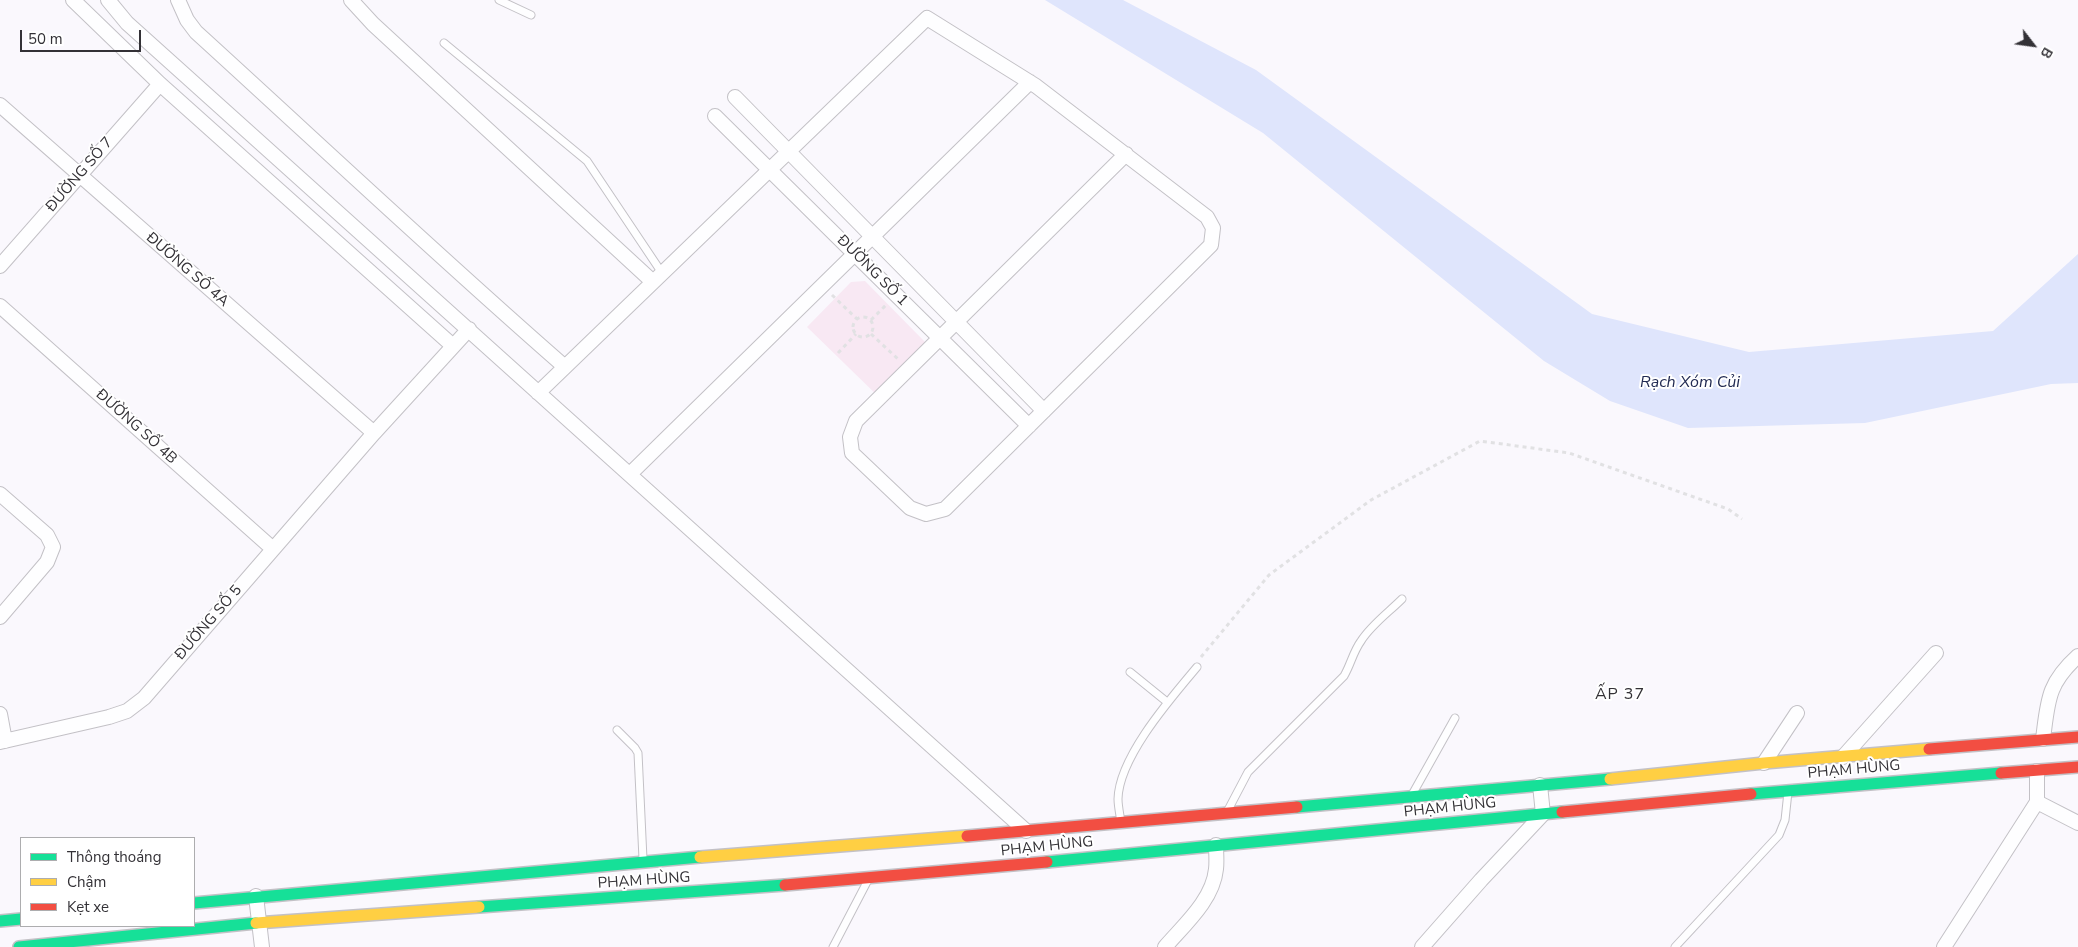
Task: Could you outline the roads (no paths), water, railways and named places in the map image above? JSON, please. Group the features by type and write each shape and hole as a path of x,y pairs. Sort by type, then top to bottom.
{"main road":[{"name":"PHẠM HÙNG","path":"195,902 643,862 1026,831 1764,763 2078,737"},
{"name":"PHẠM HÙNG","path":"19,947 113,943 260,923 869,879 1788,790 2078,767"},
{"path":"0,921 20,919"}],"street":[{"path":"73,0 160,84 452,346"},
{"path":"108,0 127,23 1026,831"},
{"path":"178,0 196,32 367,187 466,281 565,367"},
{"path":"351,0 373,24 658,277"},
{"path":"538,393 927,18 1030,82 1126,154 1207,217 1214,228 1211,245 945,509 926,514 910,508 852,454 850,437 856,421 907,368 1126,154"},
{"path":"630,474 1030,82"},
{"name":"ĐƯỜNG SỐ 7","path":"0,266 160,84"},
{"path":"735,97 1044,411"},
{"name":"ĐƯỜNG SỐ 4A","path":"0,105 374,433"},
{"name":"ĐƯỜNG SỐ 1","path":"715,116 1029,426"},
{"name":"ĐƯỜNG SỐ 4B","path":"0,306 273,549"},
{"name":"ĐƯỜNG SỐ 5","path":"3,741 110,717 127,711 144,698 374,433 469,329"},
{"path":"0,494 47,535 53,547 47,562 0,617"},
{"path":"1843,756 1936,653"},
{"path":"2043,739 2048,696 2064,670 2078,656"},
{"path":"1764,763 1797,713"},
{"path":"0,714 3,741"},
{"path":"1944,947 2037,802 2037,771"},
{"path":"1422,947 1543,814 1540,785"},
{"path":"2037,802 2078,824"},
{"path":"1165,947 1202,904 1209,892 1216,869 1216,846"},
{"path":"256,896 262,947"}],"lane":[{"path":"498,0 531,15"},
{"path":"444,43 587,161 658,277"},
{"path":"1227,812 1248,772 1344,676 1352,664 1356,649 1362,639 1402,599"},
{"path":"1121,822 1118,798 1127,764 1145,733 1167,702 1197,668"},
{"path":"1130,672 1167,702"},
{"path":"1412,796 1455,718"},
{"path":"617,730 638,753 643,862"},
{"path":"1675,947 1779,836 1785,820 1788,790"},
{"path":"833,947 869,879"}],"water":[{"name":"Rạch Xóm Củi","path":"1045,0 1123,0 1256,70 1592,314 1749,352 1993,331 2078,254 2078,383 2051,384 1865,423 1688,428 1610,401 1544,361 1263,133"}],"district":[{"name":"ẤP 37","path":"1620,695"}]}
